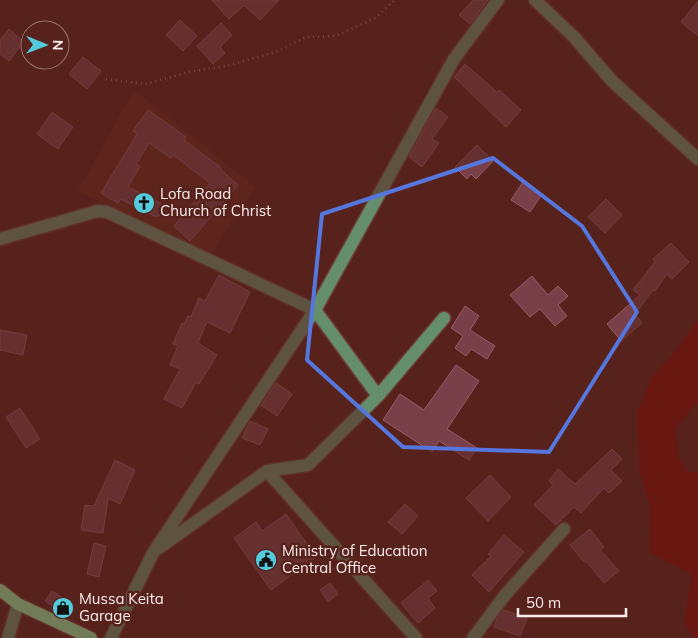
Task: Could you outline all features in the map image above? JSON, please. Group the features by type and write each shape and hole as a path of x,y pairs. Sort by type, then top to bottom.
{"main road":[{"path":"0,590 18,604 91,638"}],"street":[{"path":"112,638 153,552 315,310 454,59 498,0"},
{"path":"535,0 574,37 612,81 698,159"},
{"path":"0,239 98,211 107,212 315,310 378,396"},
{"path":"153,552 267,471 308,465 378,396 444,318"},
{"path":"267,471 416,638"},
{"path":"473,638 505,595 564,530"},
{"path":"8,638 18,604"}],"path":[{"path":"106,79 144,84 189,72 226,66 276,52 306,38 336,36 375,18 396,0"}],"highlighted area":[{"path":"493,158 582,226 637,312 549,452 403,447 307,360 322,214"}],"shaded area":[{"path":"134,90 255,187 208,257 78,191"},
{"path":"698,320 698,401 675,429 679,458 688,472 698,472 698,638 694,638 684,622 692,574 649,552 651,508 639,470 637,412 652,377 677,349"}],"building":[{"path":"212,0 279,0 260,20 244,5 229,19"},
{"path":"473,0 488,0 470,24 459,15"},
{"path":"698,1 698,36 681,22"},
{"path":"180,20 197,36 183,51 166,35"},
{"path":"221,23 232,35 220,47 225,53 213,64 197,46"},
{"path":"9,29 20,39 20,47 9,61 0,54 0,40"},
{"path":"83,57 101,71 87,89 69,74"},
{"path":"465,64 521,110 506,127 454,77"},
{"path":"436,108 448,117 432,139 439,143 422,167 409,157"},
{"path":"148,110 186,137 184,140 221,168 238,185 190,241 174,226 210,183 173,155 171,158 149,143 136,164 140,166 128,187 164,205 159,216 154,216 121,199 118,203 101,193 137,134 133,131"},
{"path":"52,112 73,127 58,149 37,134"},
{"path":"477,145 493,161 476,179 471,174 467,179 455,167"},
{"path":"523,182 542,194 530,212 511,200"},
{"path":"606,199 622,215 605,233 588,217"},
{"path":"671,243 689,262 672,279 667,274 655,291 653,290 635,314 642,323 621,341 607,324 640,295 633,290 655,262 653,259"},
{"path":"219,275 250,292 230,333 207,322 198,343 217,355 199,384 196,382 182,408 164,399 180,369 170,365 178,346 173,344 182,323 184,324 188,316 191,317 199,298 205,301"},
{"path":"532,276 548,295 558,286 568,296 558,305 567,316 555,326 540,309 530,317 510,295"},
{"path":"465,306 479,316 470,330 495,346 487,359 471,349 466,356 455,348 463,336 451,328"},
{"path":"0,330 27,335 23,355 0,350"},
{"path":"456,365 479,381 447,429 477,448 469,460 439,441 432,452 383,420 400,394 424,410"},
{"path":"276,383 292,394 277,416 261,405"},
{"path":"20,408 40,439 26,448 6,417"},
{"path":"250,421 268,429 260,445 242,438"},
{"path":"612,449 622,459 611,470 622,481 609,493 604,488 581,513 574,507 556,525 534,505 553,485 549,481 558,469 575,484"},
{"path":"115,460 135,470 120,504 108,498 103,533 81,530 85,505 94,506"},
{"path":"490,475 511,497 488,521 466,498"},
{"path":"405,504 418,516 402,534 388,522"},
{"path":"286,514 316,557 271,590 234,538 256,522 262,531"},
{"path":"590,529 604,547 600,550 619,571 604,583 570,545"},
{"path":"504,535 524,552 489,592 472,575 491,556 488,554"},
{"path":"94,543 106,546 99,577 87,574"},
{"path":"428,580 437,591 428,598 435,608 418,623 401,603"},
{"path":"330,583 338,594 328,602 320,590"},
{"path":"52,591 70,602 64,613 45,601"},
{"path":"504,610 527,618 520,636 494,627"}],"place":[{"name":"Lofa Road Church of Christ","path":"144,203"},
{"name":"Ministry of Education Central Office","path":"266,560"},
{"name":"Mussa Keita Garage","path":"63,608"}]}
